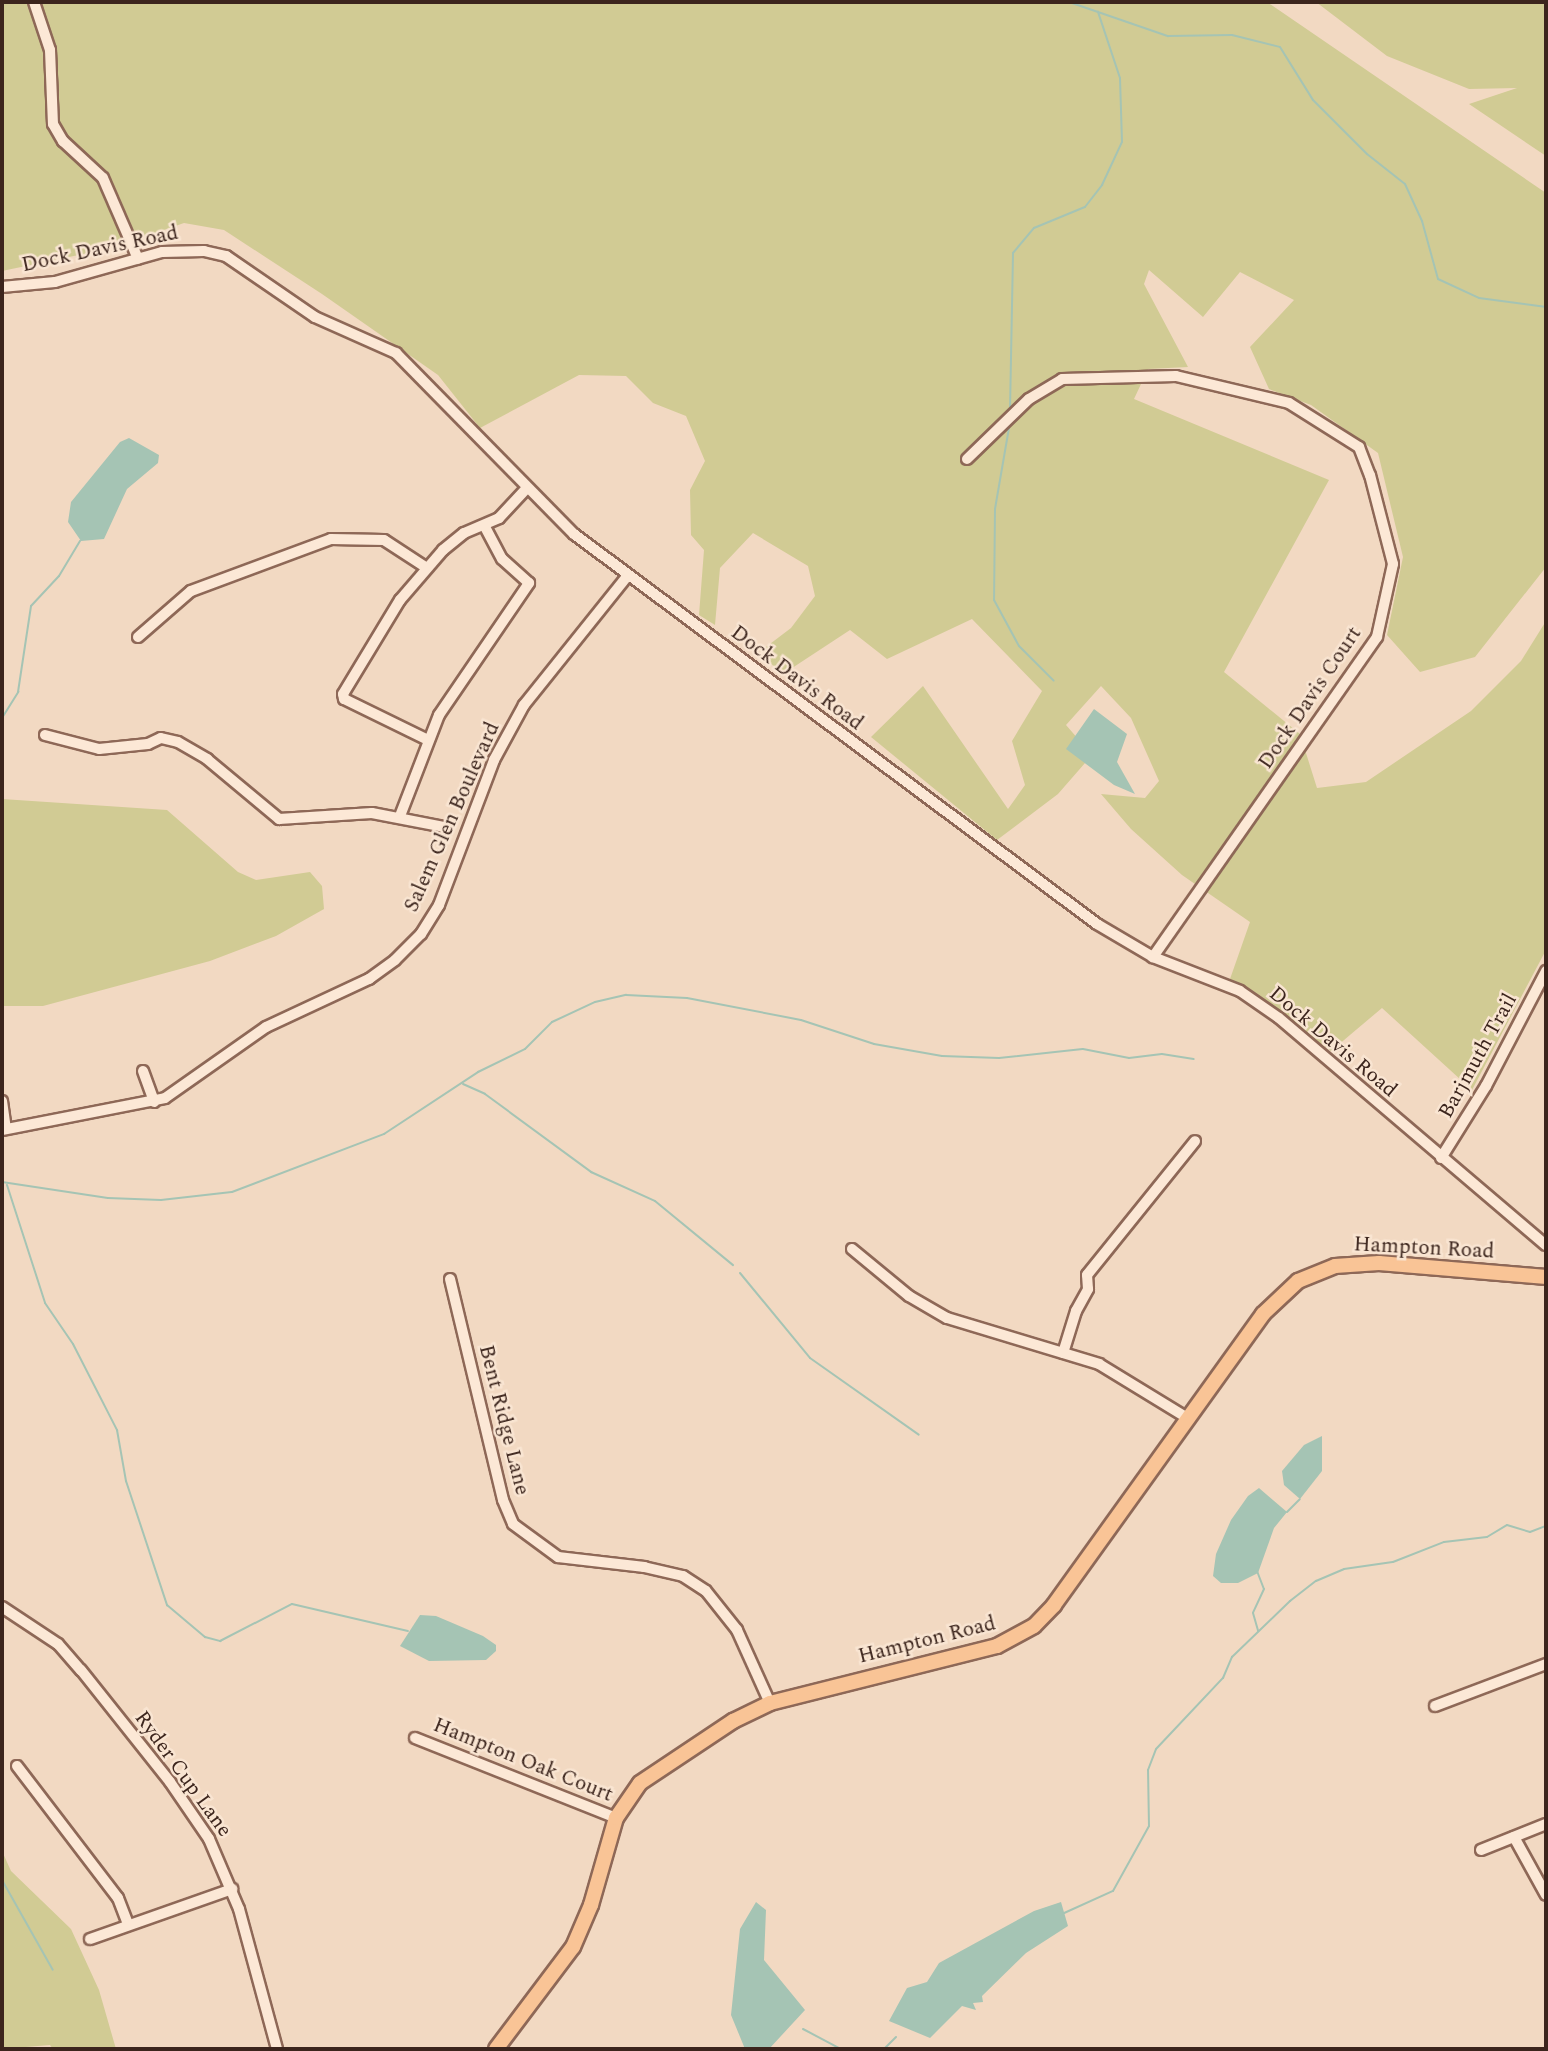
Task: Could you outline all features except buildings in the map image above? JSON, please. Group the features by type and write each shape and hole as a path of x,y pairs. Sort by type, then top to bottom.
{"main road":[{"name":"Hampton Road","path":"496,2049 573,1947 591,1905 616,1818 631,1793 651,1773 733,1721 770,1703 997,1646 1021,1635 1054,1605 1263,1314 1298,1281 1318,1272 1379,1263 1546,1277"}],"street":[{"path":"34,2 50,50 53,124 63,141 103,178 138,259"},
{"name":"Dock Davis Road","path":"2,287 55,282 175,250 217,253 315,317 396,353 430,383 526,489 628,575 1097,925 1153,957 1240,990 1279,1018 1440,1158 1546,1245"},
{"name":"Dock Davis Court","path":"967,460 1029,399 1062,379 1175,376 1289,403 1359,447 1370,475 1393,565 1377,637 1153,957"},
{"path":"426,739 344,699 343,694 370,646 427,568 464,533 485,527 526,489"},
{"path":"400,816 426,739 529,583 502,559 485,527"},
{"path":"138,637 191,591 331,539 384,540 427,568"},
{"name":"Salem Glen Boulevard","path":"4,1130 154,1102 187,1086 288,1015 369,979 409,947 439,905 494,760 524,705 628,575"},
{"path":"46,735 99,749 148,744 161,738 178,742 206,759 279,819 372,813 400,816 444,827"},
{"name":"Barjmuth Trail","path":"1440,1158 1486,1086 1546,971"},
{"path":"143,1071 154,1102"},
{"path":"2,1101 4,1130"},
{"path":"1063,1353 1076,1311 1088,1289 1087,1275 1195,1141"},
{"path":"852,1249 909,1296 947,1318 1099,1364 1189,1419"},
{"name":"Bent Ridge Lane","path":"450,1279 503,1500 513,1524 558,1557 644,1567 683,1576 706,1591 737,1630 770,1703"},
{"name":"Ryder Cup Lane","path":"2,1607 58,1644 170,1782 209,1839 232,1889 277,2049"},
{"path":"1435,1706 1546,1664"},
{"name":"Hampton Oak Court","path":"415,1738 616,1818"},
{"path":"17,1766 118,1898 128,1924"},
{"path":"1481,1850 1546,1824"},
{"path":"1514,1837 1546,1895"},
{"path":"90,1938 232,1889"}],"shaded area":[{"path":"2,2 1267,2 1546,193 1546,567 1475,657 1420,672 1387,635 1403,557 1378,453 1311,405 1269,389 1250,347 1294,300 1240,272 1203,317 1149,270 1144,284 1188,367 1148,369 1134,399 1329,480 1224,672 1300,734 1317,788 1366,782 1471,711 1521,661 1546,621 1546,950 1472,1090 1382,1008 1331,1051 1230,979 1250,922 1182,875 1131,829 1101,794 1145,798 1159,781 1131,718 1101,686 1066,725 1092,755 1058,794 997,840 871,737 923,686 1008,809 1025,785 1012,741 1042,691 972,619 887,659 850,630 783,674 758,653 791,628 815,596 808,566 753,533 720,568 715,625 699,615 704,550 691,535 690,490 705,461 686,416 653,403 626,376 579,375 480,428 438,375 322,294 224,230 184,223 112,248 2,271"},
{"path":"1316,2 1546,2 1546,156 1469,104 1517,88 1469,89 1387,56"},
{"path":"129,438 159,455 158,463 127,489 104,539 81,541 68,522 71,502 120,442"},
{"path":"1094,709 1127,734 1117,762 1135,794 1114,785 1066,749"},
{"path":"2,799 167,810 238,872 256,880 310,872 322,886 324,909 276,936 210,961 43,1006 2,1006"},
{"path":"1322,1436 1322,1471 1300,1499 1284,1485 1282,1471 1304,1445"},
{"path":"1259,1488 1287,1512 1274,1528 1258,1573 1238,1583 1221,1583 1213,1576 1216,1554 1231,1520 1248,1496"},
{"path":"420,1615 436,1616 483,1636 496,1645 496,1651 486,1660 429,1661 400,1646"},
{"path":"2,1851 11,1871 71,1929 99,1990 116,2049 53,2049 50,2045 2,2049"},
{"path":"756,1902 766,1910 764,1960 805,2010 769,2049 745,2049 731,2015 740,1929"},
{"path":"1061,1902 1068,1926 1026,1953 982,1996 983,2002 973,2003 976,2010 962,2006 930,2038 889,2021 907,1988 927,1982 939,1963 1034,1911"}],"waterway":[{"path":"1069,2 1168,36 1232,35 1280,47 1313,100 1367,154 1405,184 1422,221 1438,279 1479,298 1546,307"},
{"path":"1010,410 1013,253 1034,228 1085,207 1102,185 1122,142 1120,78 1098,12"},
{"path":"1010,422 995,509 994,600 1019,646 1054,681"},
{"path":"2,718 18,692 31,606 59,576 80,541"},
{"path":"2,1182 108,1198 161,1200 232,1192 384,1134 478,1072 525,1049 552,1022 595,1002 626,995 687,998 801,1020 874,1044 942,1056 999,1058 1083,1049 1129,1058 1162,1054 1194,1059"},
{"path":"463,1084 485,1094 591,1172 655,1201 733,1265"},
{"path":"7,1185 45,1303 73,1344 117,1430 126,1481 167,1605 205,1637 220,1641 292,1604 408,1631"},
{"path":"740,1273 810,1358 919,1435"},
{"path":"1287,1512 1300,1499"},
{"path":"1062,1914 1113,1891 1149,1826 1148,1770 1156,1749 1223,1678 1232,1657 1290,1601 1316,1581 1344,1569 1393,1562 1444,1542 1487,1537 1507,1525 1530,1532 1546,1526"},
{"path":"1257,1571 1264,1589 1253,1613 1258,1631"},
{"path":"2,1880 53,1970"},
{"path":"803,2029 841,2049"},
{"path":"884,2049 896,2037"}]}
